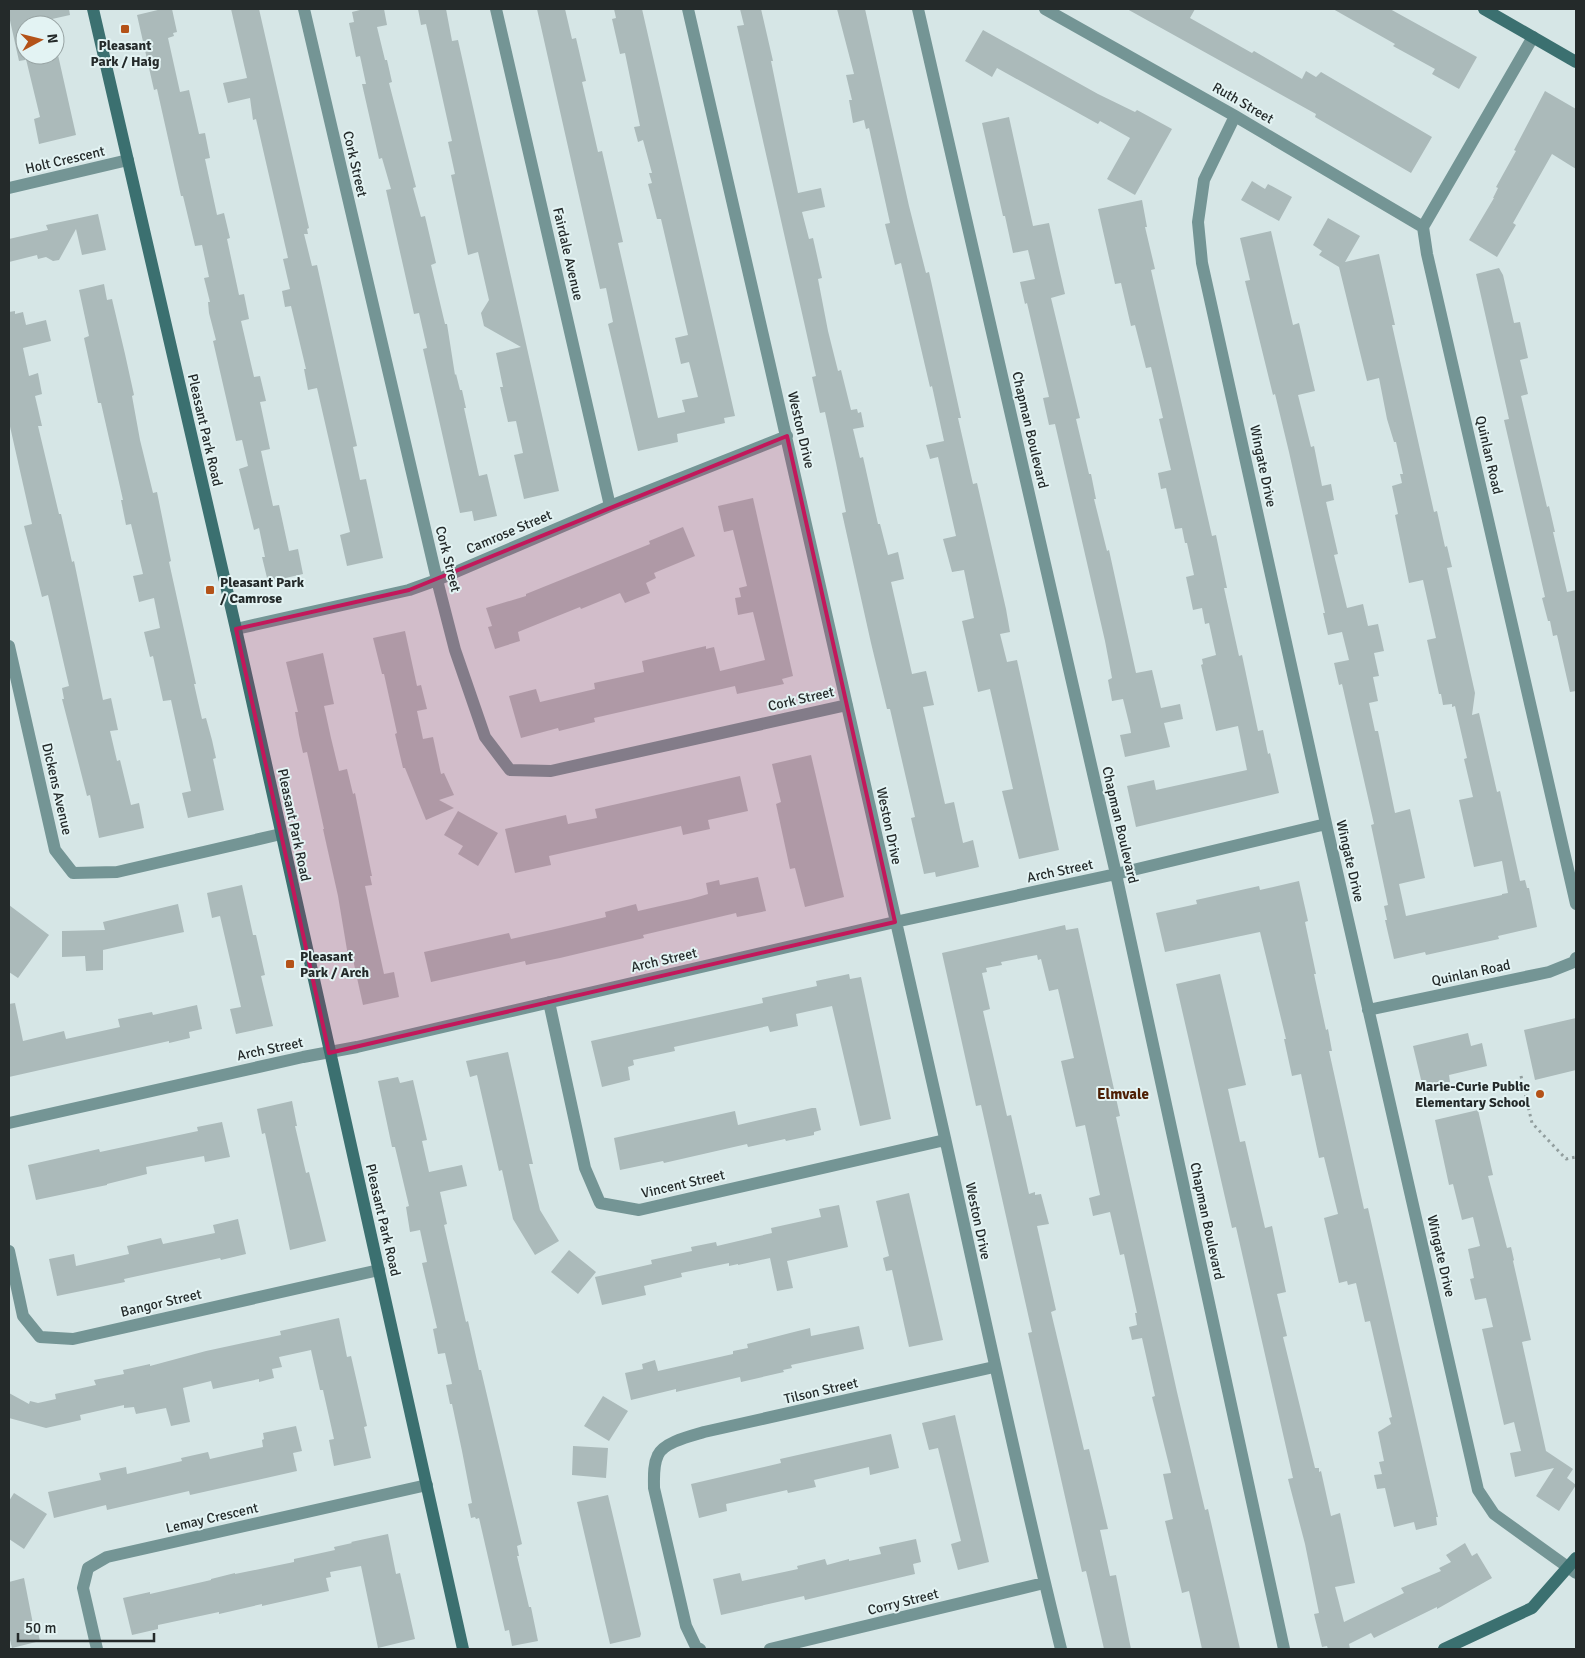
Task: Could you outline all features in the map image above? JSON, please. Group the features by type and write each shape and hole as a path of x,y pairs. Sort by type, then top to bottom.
{"street":[{"name":"Pleasant Park Road","path":"93,9 236,629 463,1649"},
{"name":"Cork Street","path":"304,9 437,580 455,650 484,737 510,770 552,771 847,705"},
{"name":"Fairdale Avenue","path":"496,9 610,506"},
{"name":"Weston Drive","path":"688,9 787,436 994,1367 1061,1649"},
{"name":"Chapman Boulevard","path":"918,9 1116,874 1284,1649"},
{"name":"Ruth Street","path":"1045,9 1235,116 1423,227"},
{"path":"1484,9 1576,62"},
{"path":"1423,227 1533,37"},
{"name":"Wingate Drive","path":"1235,116 1204,180 1198,222 1202,263 1326,824 1478,1490 1494,1514 1574,1566"},
{"name":"Holt Crescent","path":"9,188 128,160"},
{"name":"Quinlan Road","path":"1423,227 1431,274 1576,904"},
{"name":"Camrose Street","path":"236,629 409,590 437,580 610,506 787,436"},
{"name":"Dickens Avenue","path":"9,646 55,850 73,873 117,872 281,834"},
{"name":"Arch Street","path":"9,1123 303,1057 329,1053 895,922 1116,874 1326,824"},
{"name":"Quinlan Road","path":"1368,1010 1549,972 1574,962 1576,958"},
{"name":"Vincent Street","path":"549,1002 585,1168 600,1203 639,1210 945,1140"},
{"name":"Bangor Street","path":"9,1251 23,1316 40,1337 73,1339 379,1270"},
{"name":"Tilson Street","path":"700,1649 696,1647 686,1626 654,1488 654,1468 658,1453 676,1441 704,1432 994,1367"},
{"name":"Lemay Crescent","path":"96,1649 83,1588 88,1568 107,1557 427,1485"},
{"path":"1444,1649 1532,1608 1574,1566"},
{"name":"Corry Street","path":"770,1649 1044,1583"}],"path":[{"path":"1521,1076 1532,1123 1566,1159 1576,1157"}],"highlighted area":[{"path":"787,436 895,922 329,1053 236,629 409,590"}],"building":[{"path":"9,9 69,9 70,15 15,15 15,43"},
{"path":"162,9 172,9 177,32 173,33 174,36 168,38 180,92 189,90 199,134 205,133 210,158 205,159 217,215 224,213 230,238 227,239 239,295 244,294 249,319 241,321 254,377 260,376 266,401 260,402 270,449 261,451 273,506 279,505 289,551 298,549 303,574 268,582 262,557 265,557 259,528 254,530 239,469 248,466 242,440 236,441 213,341 216,340 209,313 208,302 210,302 204,278 209,277 202,245 195,246 183,196 181,196 157,89 154,90 137,15"},
{"path":"231,9 259,9 309,228 307,229 308,234 304,234 312,266 317,265 357,446 353,447 360,480 366,479 383,558 347,566 340,535 350,532 317,388 308,390 304,369 306,369 291,306 285,307 282,291 290,289 283,259 288,258 256,119 253,120 250,98 228,103 223,83 247,78"},
{"path":"364,9 384,9 387,25 377,27 392,82 389,83 416,187 413,188 421,217 425,216 436,263 431,265 445,324 447,324 455,375 460,390 462,390 466,408 464,408 479,476 487,474 497,516 474,521 472,511 460,513 423,349 427,348 419,313 414,314 386,190 391,189 382,158 379,159 362,84 366,84 360,56 356,57 349,23 354,22 352,12"},
{"path":"418,9 446,9 452,41 458,40 559,491 524,499 514,455 523,453 516,421 508,422 500,387 503,387 496,353 521,347 484,326 481,313 489,300 478,252 468,255 451,175 455,174 448,142 452,141 426,24 421,25"},
{"path":"537,9 565,9 572,39 576,38 586,81 582,82 598,152 602,151 623,242 618,243 658,418 685,412 682,400 698,397 689,362 681,364 675,338 688,335 661,219 657,219 648,184 652,183 649,173 652,173 643,140 638,142 634,127 640,126 625,53 620,54 612,19 616,18 614,9 642,9 735,416 724,418 725,423 677,434 678,442 638,451 608,324 613,322 606,288 600,289"},
{"path":"740,9 761,9 773,61 771,61 798,193 821,188 825,207 802,212 809,239 813,238 822,278 818,279 828,331 838,371 841,370 851,410 857,409 858,413 861,412 864,427 853,429 860,458 863,457 878,524 880,524 888,555 898,552 904,579 891,582 912,674 926,671 934,705 923,707 945,804 954,802 963,843 973,840 979,867 936,877 935,872 924,874 911,818 915,817 890,709 887,709 871,643 842,513 846,512 825,412 820,413 812,377 816,376 737,26 744,25"},
{"path":"837,9 865,9 909,206 926,273 929,272 961,418 958,418 973,484 977,483 1006,609 1010,632 1000,634 1007,662 1017,660 1059,850 1019,859 1002,791 1013,789 990,689 978,692 962,621 974,618 964,570 952,572 943,539 956,536 938,457 930,459 926,445 944,441 901,263 895,265 885,224 890,223 869,128 866,129 864,120 853,123 849,100 852,100 846,75 854,74"},
{"path":"1127,9 1195,9 1190,18 1252,53 1254,51 1302,79 1306,71 1316,77 1321,72 1432,137 1411,173 1315,117 1316,114"},
{"path":"1333,9 1390,9 1477,57 1459,89 1432,74 1435,69"},
{"path":"983,30 1098,94 1135,112 1137,110 1172,129 1135,195 1107,179 1130,138 1100,121 1098,124 997,68 992,77 965,61"},
{"path":"27,65 60,65 76,135 39,144 34,119 40,117"},
{"path":"1545,91 1576,109 1576,169 1552,154 1513,223 1516,225 1497,257 1469,240 1494,198 1498,188 1496,187"},
{"path":"1009,117 1033,226 1049,223 1065,294 1051,298 1080,418 1076,419 1089,474 1091,474 1096,499 1094,499 1107,551 1109,550 1136,673 1152,670 1161,708 1180,704 1183,719 1164,723 1170,747 1125,757 1120,735 1131,733 1130,727 1123,699 1112,701 1108,680 1112,678 1105,641 1055,424 1049,425 1043,398 1049,397 1027,303 1025,304 1020,282 1035,279 1028,250 1013,253 982,123"},
{"path":"1252,181 1265,189 1268,184 1292,197 1279,221 1241,200"},
{"path":"1142,200 1147,227 1145,227 1155,269 1151,270 1212,536 1216,535 1227,588 1224,588 1239,656 1242,655 1258,731 1263,730 1279,793 1136,827 1127,786 1154,780 1156,790 1247,770 1238,726 1216,731 1201,665 1203,664 1202,659 1216,655 1209,623 1205,624 1202,608 1193,610 1186,577 1194,575 1187,543 1185,543 1182,528 1175,529 1166,488 1161,489 1158,473 1171,470 1159,419 1163,418 1151,367 1146,368 1135,325 1131,326 1121,283 1115,284 1098,209"},
{"path":"98,214 106,250 82,255 76,229 59,260 53,261 46,257 38,259 37,255 9,262 9,239 48,230 46,225"},
{"path":"1328,218 1360,236 1345,262 1379,254 1395,325 1392,325 1434,512 1437,511 1445,547 1447,546 1452,567 1447,568 1475,693 1472,715 1479,713 1497,792 1500,791 1520,881 1525,880 1527,888 1529,888 1537,927 1498,936 1499,939 1426,955 1425,952 1394,959 1385,920 1387,920 1384,906 1388,905 1371,825 1374,824 1342,684 1339,685 1334,663 1349,660 1342,632 1328,635 1323,613 1325,613 1289,452 1245,281 1250,280 1240,238 1271,231 1293,325 1299,323 1315,391 1298,395 1311,447 1314,446 1322,486 1331,484 1334,500 1326,502 1338,554 1334,555 1347,608 1363,604 1368,626 1378,624 1384,651 1374,653 1379,676 1373,677 1378,701 1369,703 1375,731 1378,731 1395,813 1410,809 1425,878 1399,884 1406,916 1508,893 1502,861 1474,867 1459,800 1473,797 1464,759 1467,758 1455,706 1452,707 1452,704 1443,705 1441,694 1439,694 1427,640 1436,638 1423,580 1409,583 1395,515 1398,514 1392,486 1402,483 1400,474 1403,474 1396,442 1394,442 1387,419 1379,378 1367,381 1339,267 1319,255 1322,251 1313,245"},
{"path":"1499,268 1503,275 1514,323 1520,322 1528,358 1520,360 1528,394 1521,396 1547,507 1549,506 1567,592 1576,590 1576,691 1570,692 1557,635 1553,636 1542,598 1545,597 1504,420 1509,419 1476,274"},
{"path":"104,284 107,300 112,299 125,354 134,395 132,396 140,440 153,493 157,492 171,561 169,562 202,719 206,718 216,758 213,759 224,810 188,818 182,793 191,791 171,700 163,701 153,656 150,657 144,632 160,628 154,598 139,602 133,576 143,574 131,524 126,525 121,500 123,500 101,403 98,403 84,338 89,336 79,290"},
{"path":"15,311 15,314 23,312 26,325 46,320 51,341 23,348 29,376 38,373 42,394 35,396 42,426 38,426 59,514 61,514 72,562 74,561 103,700 111,698 118,730 110,731 117,761 120,760 131,805 139,803 144,828 99,838 90,795 87,796 62,699 64,699 62,688 69,686 48,595 42,597 24,526 32,524 9,422 9,312"},
{"path":"753,498 793,676 782,679 784,684 737,694 735,686 594,718 595,722 559,731 558,728 521,738 509,696 536,689 540,702 595,689 594,683 644,672 642,661 706,646 706,649 714,647 720,671 765,660 753,612 738,615 735,598 741,597 739,588 747,586 733,530 724,532 718,506"},
{"path":"683,527 695,556 654,573 656,578 646,583 650,593 625,603 620,593 581,609 580,607 518,632 520,641 495,649 488,627 492,626 486,608 526,596 526,594 650,544 649,541"},
{"path":"405,631 417,686 421,685 427,709 417,711 423,739 433,737 441,774 444,773 454,795 439,800 454,808 426,820 405,768 403,768 384,674 382,674 373,638"},
{"path":"323,653 334,704 324,706 331,738 339,771 347,769 353,794 355,793 372,876 370,876 372,885 365,886 373,924 384,974 394,972 399,997 363,1005 352,955 348,956 324,829 307,752 303,753 295,712 298,712 286,662"},
{"path":"811,755 844,897 805,907 795,868 790,869 776,804 781,802 772,764"},
{"path":"740,776 748,811 708,820 710,829 683,835 681,826 549,856 551,865 515,873 505,829 566,815 568,824 597,818 595,809"},
{"path":"458,811 498,833 478,866 458,854 463,846 444,835"},
{"path":"758,877 766,911 737,917 736,913 643,935 644,938 560,958 526,965 525,961 431,982 424,952 509,933 511,939 551,930 606,917 605,912 636,904 638,911 708,894 706,883 719,880 720,885"},
{"path":"1299,881 1308,921 1305,922 1316,974 1314,974 1332,1051 1329,1051 1364,1209 1368,1208 1438,1517 1436,1517 1437,1525 1416,1530 1414,1522 1394,1527 1385,1488 1377,1489 1374,1475 1382,1474 1379,1462 1384,1461 1378,1432 1391,1424 1389,1418 1392,1417 1370,1321 1365,1322 1356,1283 1348,1285 1347,1281 1339,1283 1324,1218 1338,1214 1324,1157 1319,1158 1301,1074 1292,1076 1284,1039 1286,1039 1260,932 1165,952 1156,913 1197,904 1196,900 1259,886 1260,890"},
{"path":"242,885 253,935 256,935 265,975 261,976 273,1026 236,1034 230,1009 241,1007 220,916 212,918 207,893"},
{"path":"178,904 184,932 103,950 103,970 86,971 85,956 62,957 62,931 105,930 103,922"},
{"path":"9,905 49,935 18,978 9,972"},
{"path":"1065,925 1066,930 1078,928 1120,1116 1116,1117 1177,1392 1205,1510 1208,1509 1240,1649 1202,1649 1189,1591 1182,1593 1165,1521 1173,1519 1163,1474 1171,1473 1152,1397 1155,1396 1142,1338 1132,1340 1129,1327 1137,1325 1135,1313 1137,1313 1124,1254 1120,1255 1110,1212 1093,1216 1089,1198 1100,1195 1085,1125 1076,1127 1061,1061 1074,1058 1058,989 1049,991 1041,959 1038,960 1037,955 1001,962 1002,965 986,968 987,972 982,973 990,1009 983,1011 1007,1116 1011,1115 1029,1194 1035,1192 1035,1195 1041,1194 1049,1224 1037,1226 1056,1310 1051,1312 1084,1450 1089,1449 1099,1491 1108,1529 1100,1530 1110,1576 1116,1575 1131,1649 1104,1649 1086,1571 1082,1572 1028,1333 1032,1332 981,1105 976,1106 942,953"},
{"path":"849,974 850,979 861,977 891,1119 860,1126 832,1006 796,1014 798,1026 770,1032 768,1026 674,1047 675,1051 633,1060 634,1065 628,1067 630,1080 602,1087 591,1041 763,1003 762,998 817,986 816,981"},
{"path":"1220,974 1246,1085 1228,1089 1240,1142 1245,1141 1265,1228 1272,1226 1286,1292 1277,1294 1287,1336 1283,1337 1315,1468 1319,1468 1319,1472 1321,1471 1331,1516 1340,1513 1355,1583 1335,1587 1344,1622 1404,1593 1401,1588 1441,1571 1439,1568 1451,1562 1446,1555 1465,1543 1472,1556 1477,1553 1492,1578 1437,1609 1437,1607 1374,1638 1371,1633 1349,1644 1350,1649 1328,1649 1327,1646 1322,1647 1314,1614 1319,1613 1305,1544 1288,1479 1293,1478 1236,1227 1232,1228 1176,984"},
{"path":"15,1003 23,1041 64,1031 66,1039 120,1027 118,1019 152,1012 153,1015 197,1005 202,1029 189,1032 190,1038 9,1077 9,1004"},
{"path":"1576,1018 1576,1070 1535,1080 1524,1030"},
{"path":"1468,1033 1471,1046 1482,1043 1487,1066 1449,1075 1450,1082 1423,1088 1413,1046"},
{"path":"508,1052 533,1164 529,1164 540,1210 559,1241 535,1255 513,1219 502,1170 499,1171 477,1075 470,1077 466,1061"},
{"path":"398,1077 400,1083 413,1080 427,1140 422,1141 429,1172 462,1165 467,1186 440,1192 447,1224 444,1225 466,1322 468,1321 479,1370 481,1370 522,1544 517,1546 519,1556 517,1556 538,1641 512,1646 509,1630 505,1631 479,1518 471,1518 468,1504 472,1503 452,1404 450,1404 446,1385 452,1384 445,1353 438,1354 433,1329 437,1328 422,1263 427,1262 420,1230 410,1232 406,1207 409,1206 395,1147 392,1147 378,1081"},
{"path":"292,1101 297,1126 295,1126 306,1173 309,1172 326,1241 290,1250 265,1133 262,1134 257,1109"},
{"path":"816,1108 821,1130 814,1132 814,1135 748,1147 747,1144 664,1163 663,1161 620,1170 614,1138 735,1111 738,1125"},
{"path":"1478,1110 1493,1175 1488,1176 1507,1248 1511,1247 1531,1340 1522,1342 1546,1451 1573,1469 1567,1478 1576,1485 1559,1511 1536,1496 1554,1468 1515,1477 1510,1453 1521,1451 1514,1422 1504,1425 1482,1329 1493,1327 1486,1298 1475,1300 1470,1279 1474,1278 1468,1249 1480,1246 1473,1217 1462,1220 1453,1184 1449,1185 1435,1120"},
{"path":"222,1122 230,1157 205,1162 204,1156 146,1167 147,1174 107,1185 36,1200 28,1165 99,1149 100,1152 198,1131 197,1127"},
{"path":"909,1193 943,1340 909,1347 892,1270 886,1271 883,1258 889,1256 876,1201"},
{"path":"839,1205 848,1247 787,1261 793,1288 777,1291 770,1258 738,1265 729,1266 729,1263 681,1273 682,1277 644,1286 646,1295 602,1305 595,1277 652,1264 651,1260 692,1251 691,1247 716,1242 717,1246 772,1233 771,1228 821,1217 819,1209"},
{"path":"238,1219 246,1254 124,1279 125,1282 57,1296 49,1259 74,1254 76,1266 129,1254 127,1246 161,1238 163,1244 215,1233 213,1225"},
{"path":"569,1250 596,1272 578,1294 551,1272"},
{"path":"339,1318 347,1357 351,1356 367,1426 364,1427 371,1458 334,1466 329,1440 334,1439 323,1390 320,1390 311,1350 279,1357 282,1367 272,1369 274,1378 259,1382 259,1379 213,1389 211,1381 183,1388 190,1422 171,1426 166,1408 136,1414 134,1407 124,1408 124,1405 80,1415 81,1420 46,1428 9,1418 9,1393 29,1404 30,1401 38,1403 56,1399 55,1394 96,1385 94,1380 124,1374 123,1370 150,1364 150,1366 206,1351 281,1335 280,1331"},
{"path":"859,1326 864,1349 791,1365 792,1368 783,1370 784,1372 741,1382 740,1377 631,1400 625,1373 643,1369 642,1364 655,1360 658,1371 733,1354 733,1351 748,1348 747,1344 810,1328 811,1336"},
{"path":"603,1396 628,1411 609,1441 584,1426"},
{"path":"955,1415 989,1562 958,1570 951,1544 961,1541 938,1448 929,1450 922,1423"},
{"path":"296,1426 302,1451 293,1453 297,1471 190,1495 189,1491 107,1510 106,1505 54,1518 48,1492 101,1480 99,1473 126,1467 127,1474 182,1461 181,1458 208,1452 210,1459 263,1447 263,1433"},
{"path":"891,1434 899,1468 870,1475 869,1467 814,1480 816,1487 788,1493 787,1490 726,1504 727,1511 699,1518 691,1484 781,1463 780,1459"},
{"path":"573,1446 608,1448 606,1478 572,1475"},
{"path":"14,1493 47,1514 24,1549 9,1539 9,1501"},
{"path":"608,1495 641,1634 640,1637 610,1644 577,1502"},
{"path":"388,1534 396,1574 400,1573 415,1639 378,1648 361,1566 330,1572 331,1577 326,1578 329,1591 262,1606 262,1604 158,1625 158,1629 132,1635 123,1598 150,1592 150,1594 235,1573 294,1562 294,1559 335,1550 334,1547"},
{"path":"916,1539 921,1562 913,1564 915,1574 805,1600 804,1596 721,1615 713,1579 740,1573 742,1581 798,1569 797,1566 825,1559 827,1565 849,1559 849,1561 881,1554 879,1547"},
{"path":"24,1578 33,1624 36,1623 40,1641 12,1648 9,1636 9,1582"}],"place":[{"name":"Pleasant Park / Haig","path":"125,29"},
{"name":"Pleasant Park / Camrose","path":"210,590"},
{"name":"Pleasant Park / Arch","path":"290,964"},
{"name":"Marie-Curie Public Elementary School","path":"1540,1094"}],"district":[{"name":"Elmvale","path":"1123,1094"}]}
